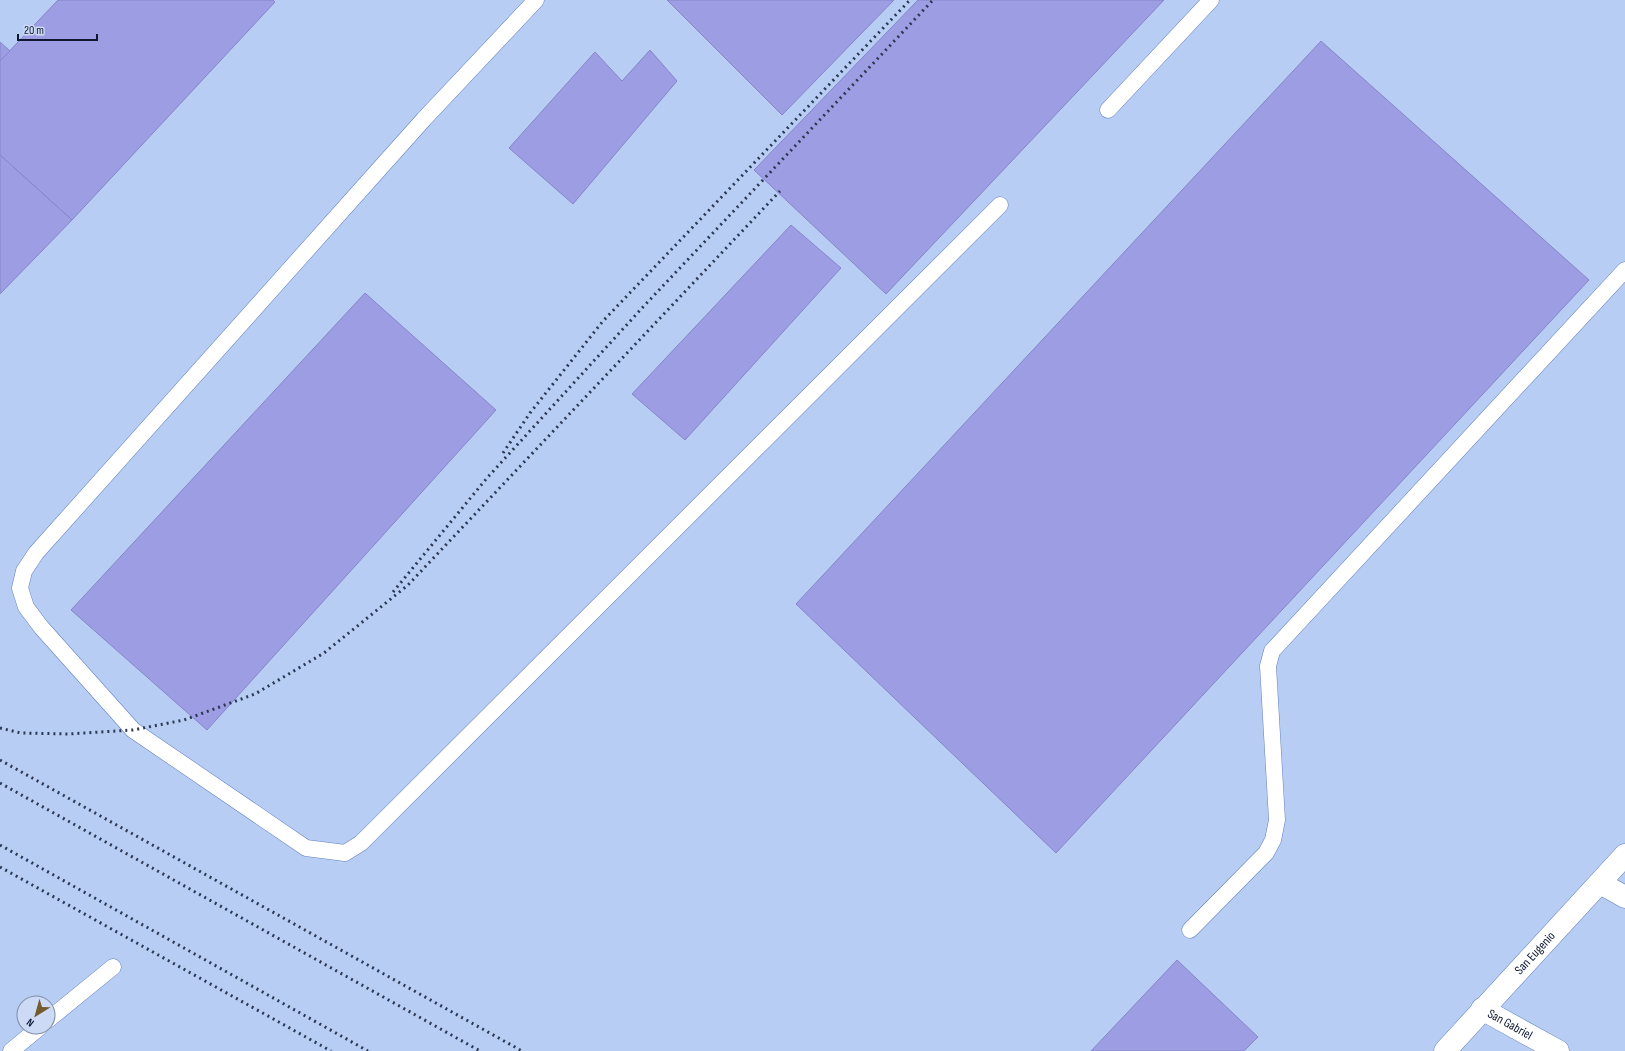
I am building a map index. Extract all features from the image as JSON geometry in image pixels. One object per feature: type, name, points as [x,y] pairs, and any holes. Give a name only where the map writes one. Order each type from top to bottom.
[{"type":"street","name":"San Eugenio","points":[[1445,1051],[1625,855]]},
{"type":"street","points":[[1600,883],[1625,897]]},
{"type":"street","name":"San Gabriel","points":[[1482,1009],[1558,1051]]},
{"type":"lane","points":[[536,0],[419,125],[41,547],[24,571],[20,588],[26,607],[41,627],[133,730],[306,848],[345,853],[361,844],[1000,204]]},
{"type":"lane","points":[[1108,110],[1211,0]]},
{"type":"lane","points":[[1190,930],[1266,853],[1273,840],[1277,820],[1268,666],[1272,651],[1625,270]]},
{"type":"lane","points":[[56,1013],[113,967]]},
{"type":"lane","points":[[11,1051],[30,1035]]},
{"type":"building","points":[[58,0],[273,0],[275,2],[72,220],[0,155],[0,61]]},
{"type":"building","points":[[667,0],[894,0],[782,115]]},
{"type":"building","points":[[918,0],[1164,0],[886,294],[754,170]]},
{"type":"building","points":[[1321,41],[1589,280],[1056,853],[796,604]]},
{"type":"building","points":[[0,42],[10,51],[0,61]]},
{"type":"building","points":[[650,50],[677,81],[573,204],[509,148],[595,52],[622,81]]},
{"type":"building","points":[[0,155],[72,220],[0,294]]},
{"type":"building","points":[[791,225],[841,268],[685,440],[632,394]]},
{"type":"building","points":[[365,293],[496,410],[207,730],[71,610]]},
{"type":"building","points":[[1177,960],[1258,1037],[1244,1051],[1091,1051]]},
{"type":"railway","points":[[503,453],[530,413],[603,321],[910,0]]},
{"type":"railway","points":[[393,592],[487,478],[643,307],[933,0]]},
{"type":"railway","points":[[0,728],[21,733],[69,734],[133,730],[184,720],[255,694],[324,653],[408,585],[780,191]]},
{"type":"railway","points":[[0,760],[522,1051]]},
{"type":"railway","points":[[0,783],[480,1051]]},
{"type":"railway","points":[[0,845],[368,1051]]},
{"type":"railway","points":[[0,867],[331,1051]]}]
